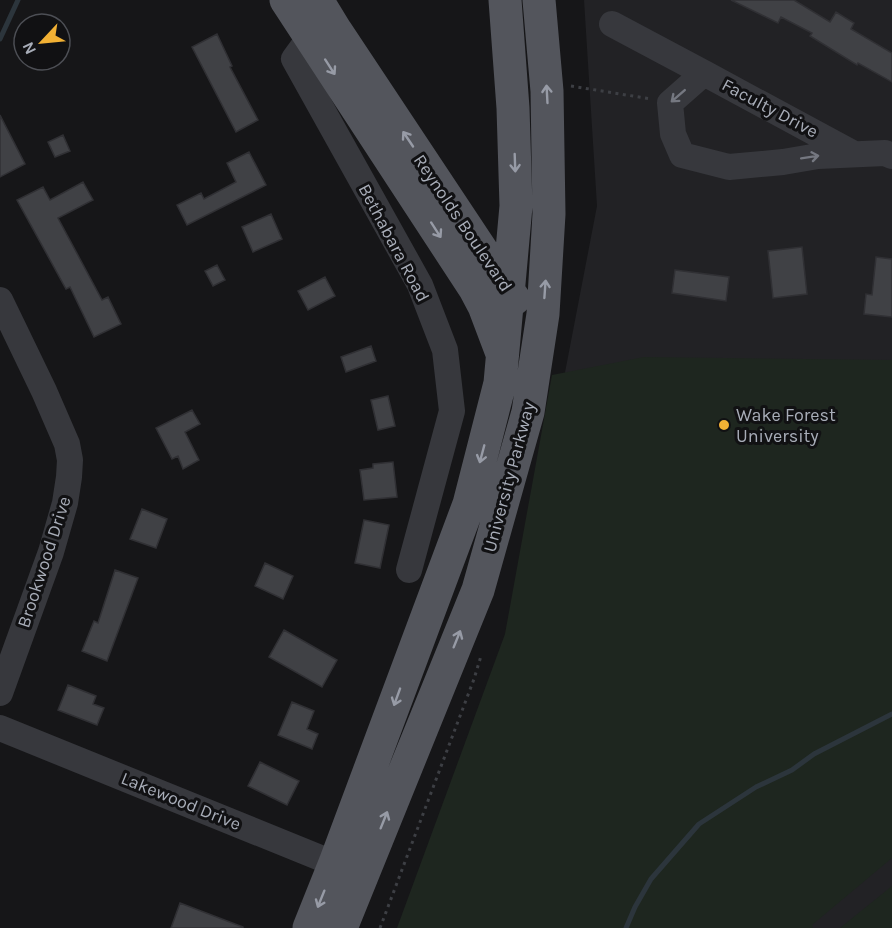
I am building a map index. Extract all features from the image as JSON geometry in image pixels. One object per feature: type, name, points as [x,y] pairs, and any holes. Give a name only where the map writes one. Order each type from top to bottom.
[{"type":"main road","name":"Reynolds Boulevard","points":[[286,0],[475,289],[503,354]]},
{"type":"main road","name":"Reynolds Boulevard","points":[[317,0],[522,310],[525,326],[517,391],[508,431],[512,470]]},
{"type":"main road","name":"University Parkway","points":[[341,928],[348,869],[469,504],[500,383],[516,206],[513,108],[505,0]]},
{"type":"main road","name":"University Parkway","points":[[309,928],[348,869],[478,590],[528,412],[539,350],[547,269],[549,214],[549,135],[539,0]]},
{"type":"street","points":[[612,24],[704,73]]},
{"type":"street","name":"Bethabara Road","points":[[310,37],[294,59],[420,285],[445,350],[452,411],[409,570]]},
{"type":"street","name":"Faculty Drive","points":[[854,154],[704,73],[670,103],[673,134],[682,155],[729,167],[819,156],[885,153],[892,156]]},
{"type":"street","name":"Brookwood Drive","points":[[0,300],[45,391],[67,444],[70,460],[65,503],[51,552],[0,693]]},
{"type":"street","name":"Lakewood Drive","points":[[0,728],[348,869]]},
{"type":"path","points":[[565,86],[670,103]]},
{"type":"shaded area","name":"Wake Forest University","points":[[584,0],[892,0],[892,928],[413,928],[513,643],[597,206]]},
{"type":"shaded area","name":"Wake Forest University","points":[[644,357],[892,360],[892,858],[812,925],[813,928],[397,928],[505,634],[552,375]]},
{"type":"shaded area","points":[[892,886],[892,928],[840,928]]},
{"type":"building","points":[[731,0],[794,0],[830,22],[836,12],[854,23],[851,29],[892,53],[892,82],[858,63],[857,65],[810,36],[812,33],[781,17],[778,23]]},
{"type":"building","points":[[217,34],[232,66],[230,67],[258,120],[236,132],[192,47]]},
{"type":"building","points":[[0,115],[25,164],[0,177]]},
{"type":"building","points":[[63,135],[70,151],[55,157],[48,142]]},
{"type":"building","points":[[249,152],[266,185],[187,225],[177,205],[201,193],[204,199],[236,182],[227,163]]},
{"type":"building","points":[[83,182],[93,200],[58,218],[102,300],[108,297],[121,324],[94,337],[70,287],[66,289],[17,200],[43,187],[50,200]]},
{"type":"building","points":[[271,214],[282,239],[253,252],[242,227]]},
{"type":"building","points":[[802,247],[807,294],[773,298],[768,251]]},
{"type":"building","points":[[876,257],[892,259],[892,317],[864,314],[866,294],[872,295]]},
{"type":"building","points":[[217,265],[225,280],[213,286],[205,271]]},
{"type":"building","points":[[675,270],[729,277],[726,301],[672,293]]},
{"type":"building","points":[[325,277],[335,296],[308,310],[298,291]]},
{"type":"building","points":[[371,346],[376,361],[346,372],[341,357]]},
{"type":"building","points":[[388,396],[395,426],[378,430],[371,400]]},
{"type":"building","points":[[192,410],[200,424],[185,432],[199,460],[183,469],[178,456],[172,459],[156,428]]},
{"type":"building","points":[[393,462],[397,497],[364,500],[360,470],[373,468],[373,464]]},
{"type":"building","points":[[142,509],[167,519],[156,548],[130,539]]},
{"type":"building","points":[[364,520],[389,525],[380,568],[355,563]]},
{"type":"building","points":[[265,563],[293,576],[283,599],[255,586]]},
{"type":"building","points":[[115,570],[138,578],[107,661],[82,651],[94,621],[98,623]]},
{"type":"building","points":[[284,630],[337,660],[322,687],[269,657]]},
{"type":"building","points":[[68,685],[96,696],[93,704],[104,708],[97,725],[58,710]]},
{"type":"building","points":[[292,702],[314,711],[307,729],[318,734],[312,749],[278,735]]},
{"type":"building","points":[[260,762],[299,781],[287,805],[248,786]]},
{"type":"building","points":[[180,903],[243,927],[243,928],[171,928]]},
{"type":"waterway","points":[[0,39],[18,0]]},
{"type":"waterway","points":[[626,928],[651,879],[699,824],[756,787],[792,770],[814,754],[892,714]]},
{"type":"place","name":"Wake Forest University","points":[[724,425]]}]
